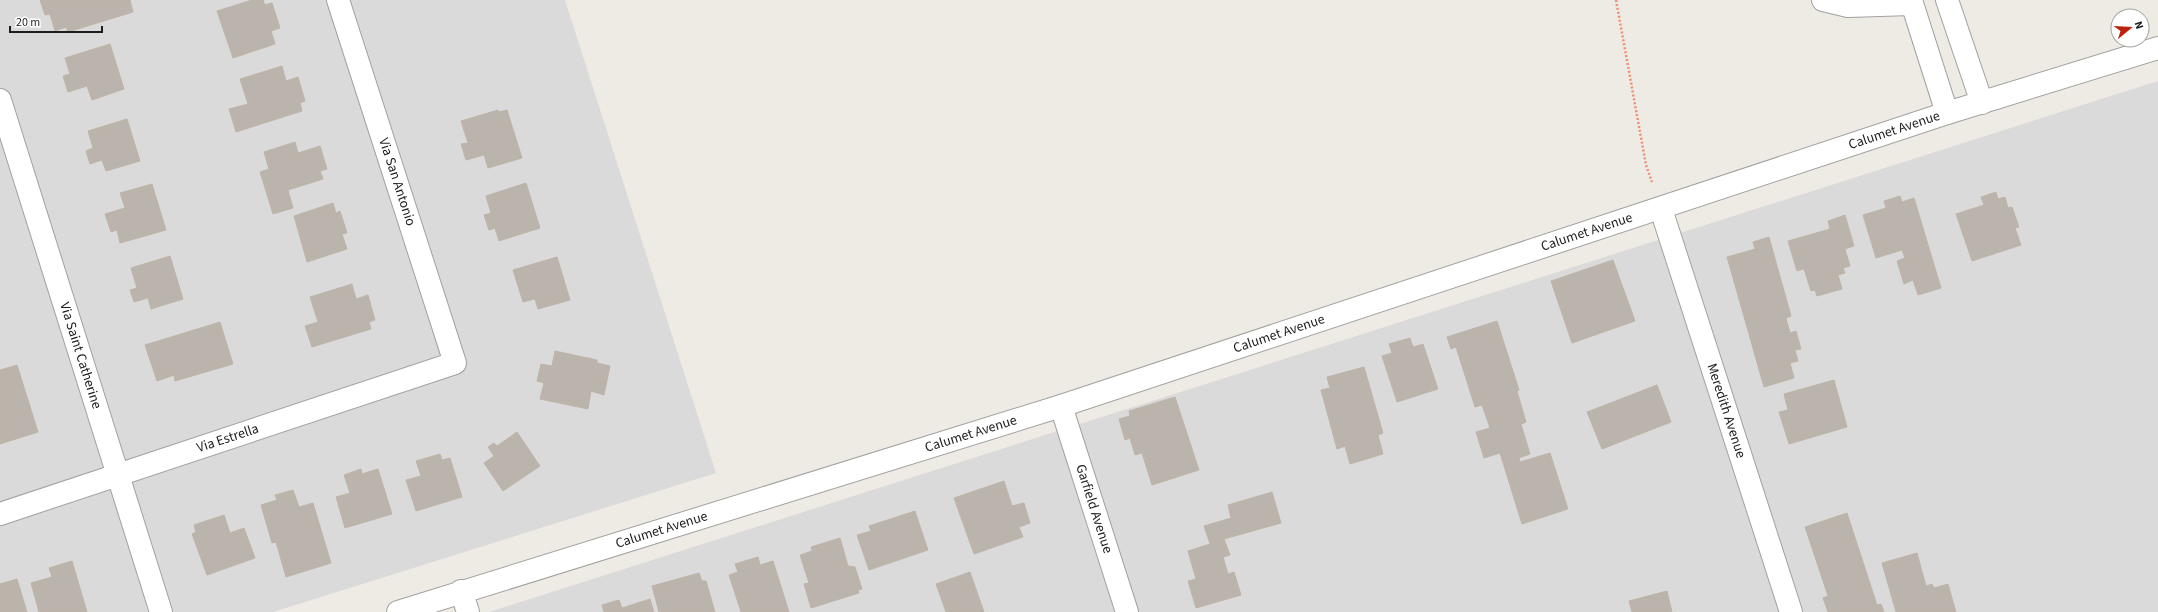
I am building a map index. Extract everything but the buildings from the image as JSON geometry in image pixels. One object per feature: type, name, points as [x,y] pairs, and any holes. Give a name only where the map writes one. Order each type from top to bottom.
[{"type":"street","name":"Via San Antonio","points":[[338,0],[455,364]]},
{"type":"street","points":[[1823,0],[1848,6],[1912,2],[1947,113]]},
{"type":"street","points":[[1947,0],[1982,103]]},
{"type":"street","name":"Calumet Avenue","points":[[398,612],[461,591],[1061,406],[1661,209],[1947,113],[2158,48]]},
{"type":"street","name":"Via Saint Catherine","points":[[0,100],[6,139],[118,476],[161,612]]},
{"type":"street","name":"Meredith Avenue","points":[[1661,209],[1791,612]]},
{"type":"street","name":"Via Estrella","points":[[0,514],[455,364]]},
{"type":"street","name":"Garfield Avenue","points":[[1061,406],[1127,612]]},
{"type":"street","points":[[461,591],[468,612]]},
{"type":"path","points":[[1616,0],[1646,165],[1661,209]]},
{"type":"shaded area","points":[[0,0],[565,0],[716,473],[273,612],[0,612]]},
{"type":"shaded area","points":[[2158,81],[2158,612],[489,612]]}]
